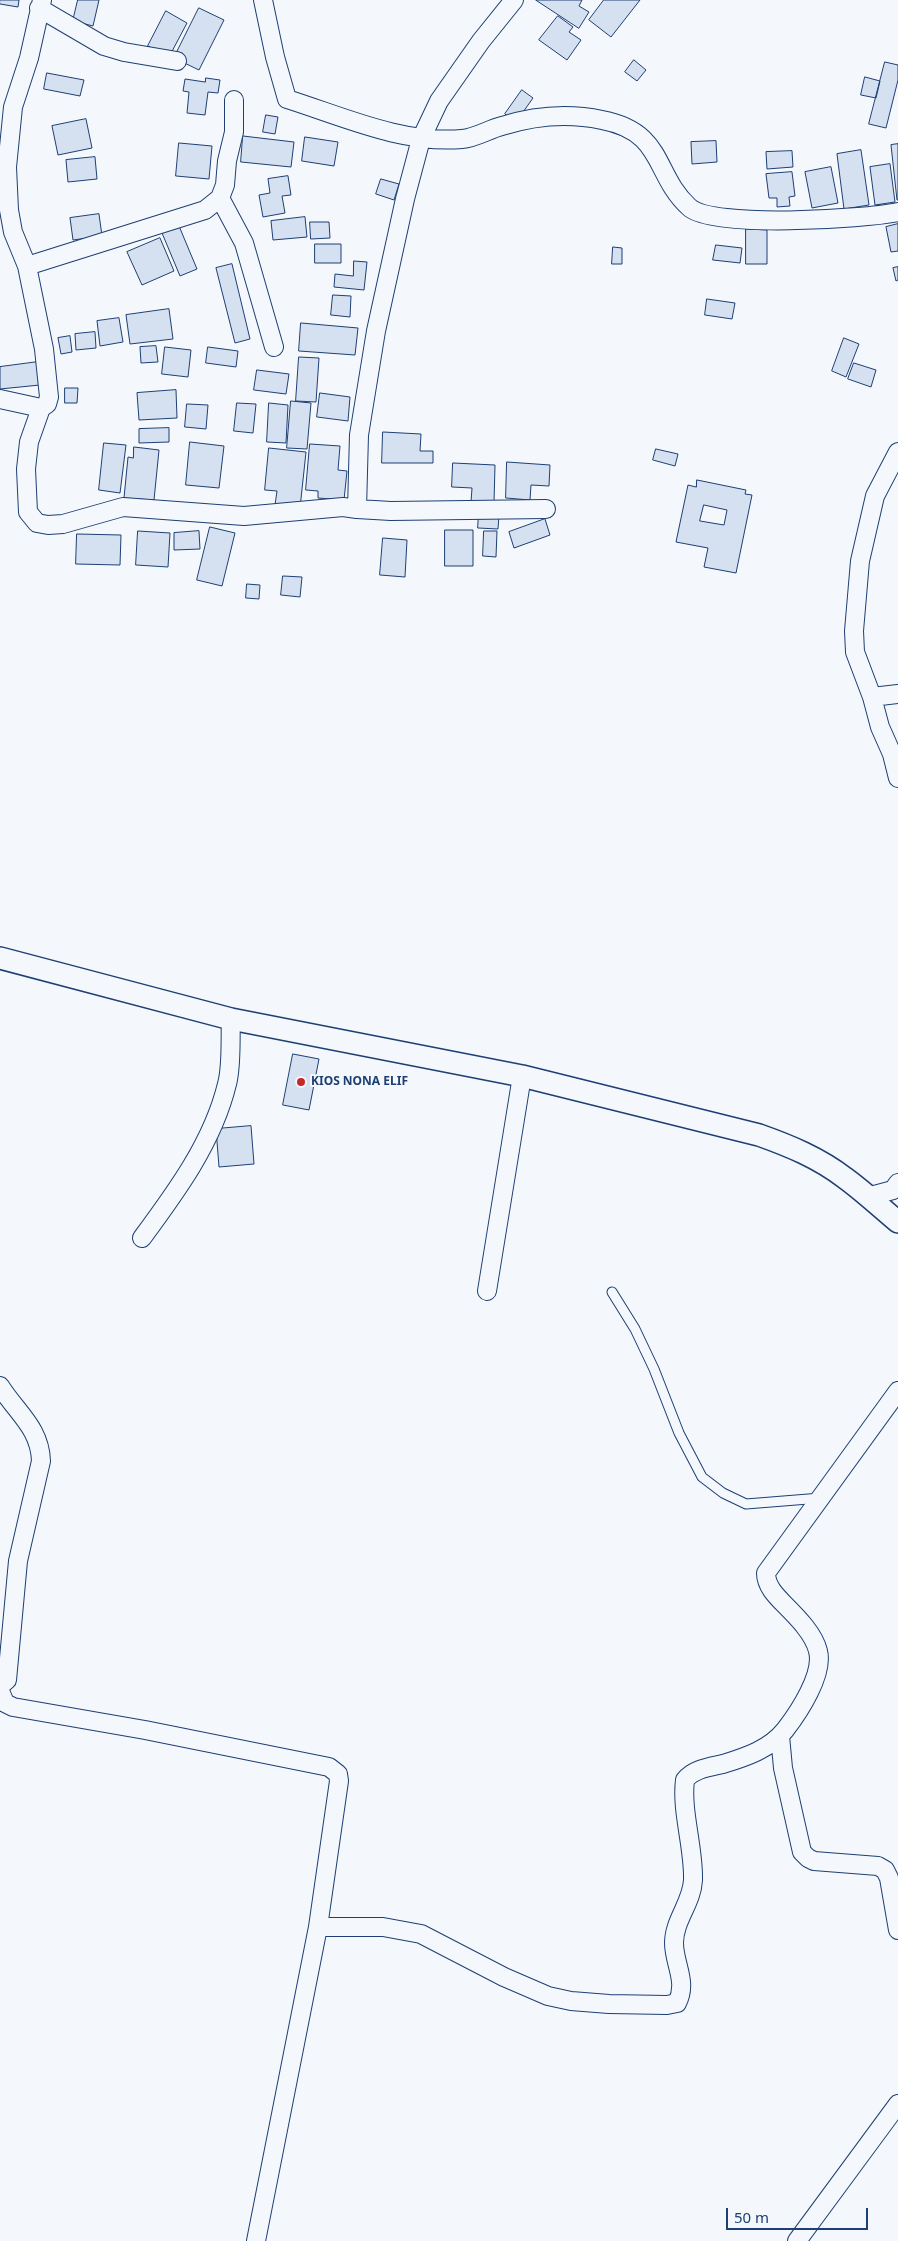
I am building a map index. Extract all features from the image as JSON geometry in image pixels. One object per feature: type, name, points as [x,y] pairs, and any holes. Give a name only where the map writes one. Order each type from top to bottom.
[{"type":"street","points":[[263,0],[274,57],[287,99],[383,130],[422,139],[465,139],[501,126],[536,118],[573,115],[596,119],[623,127],[641,136],[658,157],[680,197],[690,209],[704,215],[724,218],[809,220],[898,212]]},
{"type":"street","points":[[357,509],[358,435],[376,331],[405,199],[422,139],[439,101],[481,41],[514,0]]},
{"type":"street","points":[[177,61],[124,52],[104,46],[41,4],[29,58],[13,107],[7,167],[9,210],[13,232],[27,266],[44,348],[50,397],[47,404],[41,408],[29,442],[26,469],[28,512],[38,523],[48,525],[63,524],[123,507],[244,516],[343,507],[391,511],[546,509]]},
{"type":"street","points":[[27,266],[206,210],[220,198],[225,185],[227,161],[234,132],[234,100]]},
{"type":"street","points":[[220,198],[244,243],[274,347]]},
{"type":"street","points":[[0,399],[41,408]]},
{"type":"street","points":[[898,452],[875,496],[860,561],[856,589],[855,652],[872,697],[880,727],[892,754],[898,778]]},
{"type":"street","points":[[872,697],[898,694]]},
{"type":"street","points":[[0,958],[231,1019],[522,1076],[760,1135],[790,1146],[818,1160],[844,1177],[898,1222]]},
{"type":"street","points":[[142,1238],[182,1184],[211,1128],[228,1083],[231,1019]]},
{"type":"street","points":[[487,1291],[522,1076]]},
{"type":"street","points":[[868,1197],[893,1190],[898,1184]]},
{"type":"street","points":[[0,1386],[34,1432],[41,1447],[41,1461],[18,1561],[7,1680],[0,1686]]},
{"type":"street","points":[[318,1927],[383,1927],[421,1934],[504,1977],[548,1996],[572,2001],[609,2004],[667,2005],[677,2003],[682,1986],[674,1946],[675,1930],[687,1906],[693,1881],[685,1780],[693,1773],[752,1754],[780,1736],[809,1692],[819,1666],[816,1645],[800,1621],[774,1592],[766,1579],[766,1573],[898,1392]]},
{"type":"street","points":[[0,1691],[5,1703],[13,1707],[145,1730],[329,1766],[338,1774],[340,1781],[318,1927],[256,2241]]},
{"type":"street","points":[[780,1736],[783,1768],[802,1852],[814,1861],[878,1866],[885,1870],[889,1878],[898,1930]]},
{"type":"street","points":[[797,2241],[898,2104]]},
{"type":"lane","points":[[612,1292],[636,1329],[679,1433],[702,1477],[723,1493],[746,1504],[821,1498]]},
{"type":"building","points":[[0,0],[19,0],[18,7],[0,4]]},
{"type":"building","points":[[78,0],[99,0],[93,26],[73,21]]},
{"type":"building","points":[[536,0],[582,0],[579,6],[589,12],[579,28]]},
{"type":"building","points":[[604,0],[640,0],[611,37],[589,20]]},
{"type":"building","points":[[199,8],[224,20],[199,70],[174,58]]},
{"type":"building","points":[[166,11],[187,23],[169,57],[148,46]]},
{"type":"building","points":[[558,16],[573,27],[569,32],[581,40],[567,60],[539,40]]},
{"type":"building","points":[[634,60],[646,70],[637,81],[625,72]]},
{"type":"building","points":[[885,62],[898,65],[898,80],[886,128],[869,124]]},
{"type":"building","points":[[47,73],[84,80],[80,96],[44,89]]},
{"type":"building","points":[[865,77],[880,81],[876,98],[861,95]]},
{"type":"building","points":[[206,78],[220,80],[218,93],[208,92],[205,115],[187,113],[189,92],[183,91],[185,79],[205,82]]},
{"type":"building","points":[[522,90],[533,98],[516,122],[505,114]]},
{"type":"building","points":[[266,115],[278,117],[275,134],[263,132]]},
{"type":"building","points":[[86,119],[92,148],[58,155],[52,126]]},
{"type":"building","points":[[243,136],[294,142],[291,167],[241,162]]},
{"type":"building","points":[[305,137],[338,142],[334,166],[302,161]]},
{"type":"building","points":[[716,141],[717,162],[692,164],[691,142]]},
{"type":"building","points":[[179,143],[212,146],[209,179],[176,176]]},
{"type":"building","points":[[898,144],[898,200],[897,200],[891,145]]},
{"type":"building","points":[[861,150],[869,205],[844,209],[837,154]]},
{"type":"building","points":[[792,151],[793,167],[767,169],[766,152]]},
{"type":"building","points":[[95,157],[97,179],[68,182],[66,160]]},
{"type":"building","points":[[890,164],[895,202],[875,205],[870,167]]},
{"type":"building","points":[[831,167],[838,203],[812,208],[805,172]]},
{"type":"building","points":[[792,172],[795,196],[789,197],[790,206],[777,207],[777,198],[769,198],[766,174]]},
{"type":"building","points":[[288,176],[291,195],[282,196],[285,213],[263,217],[259,195],[270,193],[268,179]]},
{"type":"building","points":[[381,179],[399,184],[394,200],[376,194]]},
{"type":"building","points":[[99,214],[102,236],[73,240],[70,218]]},
{"type":"building","points":[[305,217],[307,237],[273,240],[271,221]]},
{"type":"building","points":[[310,222],[329,222],[330,238],[311,239]]},
{"type":"building","points":[[898,224],[898,251],[891,252],[886,227]]},
{"type":"building","points":[[179,226],[197,269],[180,276],[162,233]]},
{"type":"building","points":[[746,229],[767,230],[767,264],[746,264]]},
{"type":"building","points":[[160,238],[174,271],[142,285],[127,252]]},
{"type":"building","points":[[315,244],[341,244],[341,263],[315,263]]},
{"type":"building","points":[[716,245],[742,248],[740,263],[713,260]]},
{"type":"building","points":[[613,247],[622,248],[622,264],[612,264]]},
{"type":"building","points":[[354,261],[367,262],[364,290],[334,287],[335,274],[353,276]]},
{"type":"building","points":[[232,264],[250,339],[235,343],[216,268]]},
{"type":"building","points":[[898,267],[898,280],[896,281],[893,268]]},
{"type":"building","points":[[333,295],[351,296],[350,317],[331,315]]},
{"type":"building","points":[[707,299],[735,303],[732,319],[705,315]]},
{"type":"building","points":[[169,309],[173,339],[130,344],[126,315]]},
{"type":"building","points":[[119,318],[123,342],[100,346],[97,321]]},
{"type":"building","points":[[301,323],[358,328],[355,355],[299,351]]},
{"type":"building","points":[[95,332],[96,348],[76,350],[75,334]]},
{"type":"building","points":[[70,336],[72,352],[61,354],[58,338]]},
{"type":"building","points":[[844,338],[859,344],[846,377],[832,371]]},
{"type":"building","points":[[156,346],[158,362],[141,363],[140,347]]},
{"type":"building","points":[[165,347],[191,350],[188,377],[162,374]]},
{"type":"building","points":[[208,347],[238,351],[236,367],[206,363]]},
{"type":"building","points":[[299,357],[319,358],[316,402],[296,401]]},
{"type":"building","points":[[38,362],[40,385],[0,389],[0,367]]},
{"type":"building","points":[[854,363],[876,370],[871,387],[848,379]]},
{"type":"building","points":[[257,370],[289,374],[286,394],[254,390]]},
{"type":"building","points":[[65,388],[78,388],[77,403],[65,403]]},
{"type":"building","points":[[176,390],[177,418],[139,420],[137,393]]},
{"type":"building","points":[[320,393],[350,397],[348,421],[317,417]]},
{"type":"building","points":[[291,401],[311,403],[307,449],[287,448]]},
{"type":"building","points":[[237,403],[256,404],[253,433],[234,431]]},
{"type":"building","points":[[269,403],[288,405],[286,443],[267,442]]},
{"type":"building","points":[[187,404],[208,405],[206,429],[185,427]]},
{"type":"building","points":[[169,428],[169,442],[139,443],[139,429]]},
{"type":"building","points":[[383,432],[421,434],[420,451],[433,451],[433,463],[382,463]]},
{"type":"building","points":[[190,442],[224,446],[219,488],[186,485]]},
{"type":"building","points":[[104,443],[126,445],[120,493],[99,490]]},
{"type":"building","points":[[310,444],[340,446],[338,470],[347,471],[344,500],[318,498],[318,491],[306,490]]},
{"type":"building","points":[[134,447],[159,450],[154,500],[124,498],[128,457],[133,458]]},
{"type":"building","points":[[269,448],[306,452],[300,508],[275,505],[277,491],[265,490]]},
{"type":"building","points":[[656,449],[678,454],[675,466],[653,460]]},
{"type":"building","points":[[507,462],[550,465],[549,486],[531,485],[530,500],[506,498]]},
{"type":"building","points":[[453,463],[495,465],[494,503],[471,502],[472,488],[452,487]]},
{"type":"building","points":[[697,480],[746,490],[745,494],[752,495],[736,573],[704,567],[708,548],[676,542],[688,485],[696,487]],"holes":[[[704,505],[727,510],[724,525],[700,521]]]},
{"type":"building","points":[[479,513],[499,515],[498,529],[478,528]]},
{"type":"building","points":[[545,519],[550,535],[514,548],[509,532]]},
{"type":"building","points":[[210,527],[235,533],[222,586],[197,580]]},
{"type":"building","points":[[445,530],[473,530],[473,566],[445,566]]},
{"type":"building","points":[[138,531],[170,533],[168,567],[136,565]]},
{"type":"building","points":[[199,531],[200,549],[174,550],[174,533]]},
{"type":"building","points":[[484,531],[497,531],[496,557],[483,556]]},
{"type":"building","points":[[77,534],[121,535],[120,565],[76,564]]},
{"type":"building","points":[[383,538],[407,540],[405,577],[380,575]]},
{"type":"building","points":[[283,576],[302,577],[300,597],[281,595]]},
{"type":"building","points":[[247,584],[260,585],[259,599],[246,598]]},
{"type":"building","name":"KIOS NONA ELIF","points":[[293,1054],[319,1059],[309,1110],[283,1105]]},
{"type":"building","points":[[251,1126],[254,1164],[219,1167],[216,1129]]},
{"type":"place","name":"KIOS NONA ELIF","points":[[301,1082]]}]
